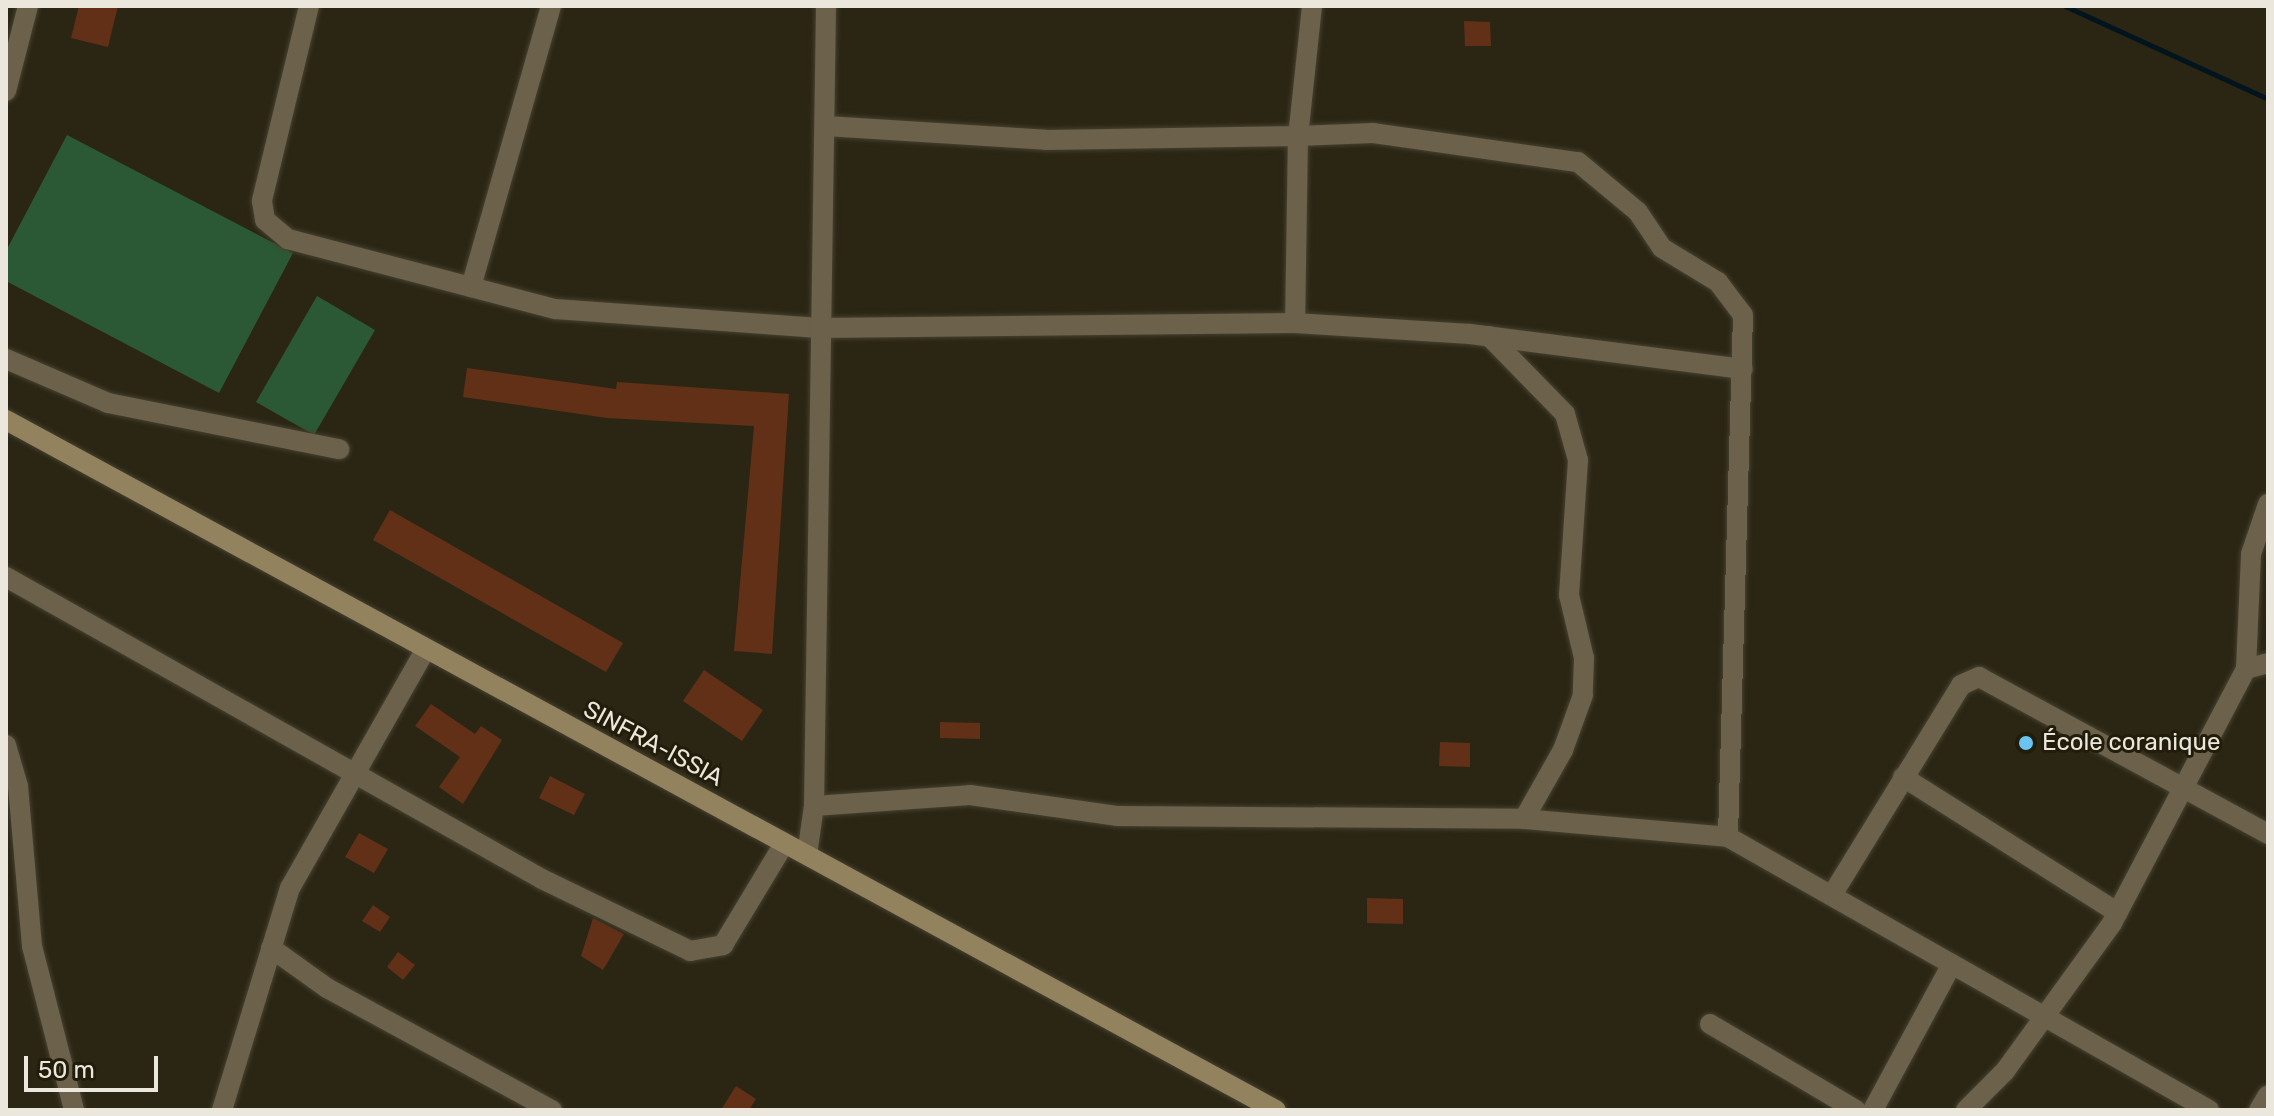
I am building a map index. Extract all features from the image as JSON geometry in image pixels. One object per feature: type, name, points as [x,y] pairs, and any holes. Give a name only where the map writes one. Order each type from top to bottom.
[{"type":"main road","name":"SINFRA-ISSIA","points":[[6,420],[1276,1110]]},
{"type":"street","points":[[309,6],[262,201],[265,220],[288,239],[555,309],[819,328],[1295,323],[1489,336],[1743,369]]},
{"type":"street","points":[[471,287],[551,6]]},
{"type":"street","points":[[807,855],[814,806],[826,6]]},
{"type":"street","points":[[1295,323],[1298,136],[1312,6]]},
{"type":"street","points":[[6,91],[20,8]]},
{"type":"street","points":[[826,126],[1046,140],[1373,133],[1578,162],[1638,212],[1662,248],[1718,282],[1743,315],[1728,837]]},
{"type":"street","points":[[1489,336],[1565,414],[1578,460],[1569,595],[1584,658],[1583,695],[1563,750],[1524,819]]},
{"type":"street","points":[[6,359],[108,403],[339,449]]},
{"type":"street","points":[[1966,1110],[2045,1018],[2118,913],[2246,669],[2251,554],[2268,504]]},
{"type":"street","points":[[6,577],[355,775],[690,951],[723,945],[784,844]]},
{"type":"street","points":[[222,1110],[296,876],[425,650]]},
{"type":"street","points":[[2246,669],[2268,663]]},
{"type":"street","points":[[1832,895],[1961,685],[1979,677],[2181,790],[2268,834]]},
{"type":"street","points":[[6,745],[18,786],[32,946],[74,1110]]},
{"type":"street","points":[[1903,777],[2118,913]]},
{"type":"street","points":[[814,806],[934,794],[1117,816],[1524,819],[1728,837],[2209,1110]]},
{"type":"street","points":[[271,948],[327,988],[552,1110]]},
{"type":"street","points":[[1873,1110],[1952,964]]},
{"type":"street","points":[[1710,1024],[1856,1110]]},
{"type":"street","points":[[2259,1110],[2268,1095]]},
{"type":"green space","points":[[67,135],[293,253],[219,393],[6,281],[6,251]]},
{"type":"green space","points":[[317,296],[375,330],[314,435],[256,402]]},
{"type":"building","points":[[79,6],[118,6],[108,47],[71,38]]},
{"type":"building","points":[[1464,21],[1490,22],[1491,46],[1465,46]]},
{"type":"building","points":[[467,368],[616,389],[617,382],[789,394],[772,654],[734,651],[754,426],[607,418],[463,397]]},
{"type":"building","points":[[390,510],[623,643],[606,672],[373,540]]},
{"type":"building","points":[[704,670],[763,710],[742,741],[683,701]]},
{"type":"building","points":[[431,704],[475,734],[481,726],[502,740],[463,804],[439,787],[460,757],[415,726]]},
{"type":"building","points":[[940,722],[980,723],[980,739],[940,738]]},
{"type":"building","points":[[1440,742],[1470,743],[1470,767],[1439,766]]},
{"type":"building","points":[[550,776],[585,794],[574,815],[539,798]]},
{"type":"building","points":[[359,833],[388,849],[374,873],[345,857]]},
{"type":"building","points":[[1367,898],[1403,899],[1403,924],[1367,923]]},
{"type":"building","points":[[373,905],[390,917],[380,932],[362,921]]},
{"type":"building","points":[[593,918],[624,934],[603,970],[581,956]]},
{"type":"building","points":[[398,952],[415,965],[403,980],[387,967]]},
{"type":"building","points":[[736,1086],[756,1099],[749,1110],[721,1110]]},
{"type":"waterway","points":[[2065,6],[2268,99]]},
{"type":"place","name":"École coranique","points":[[2026,743]]}]
